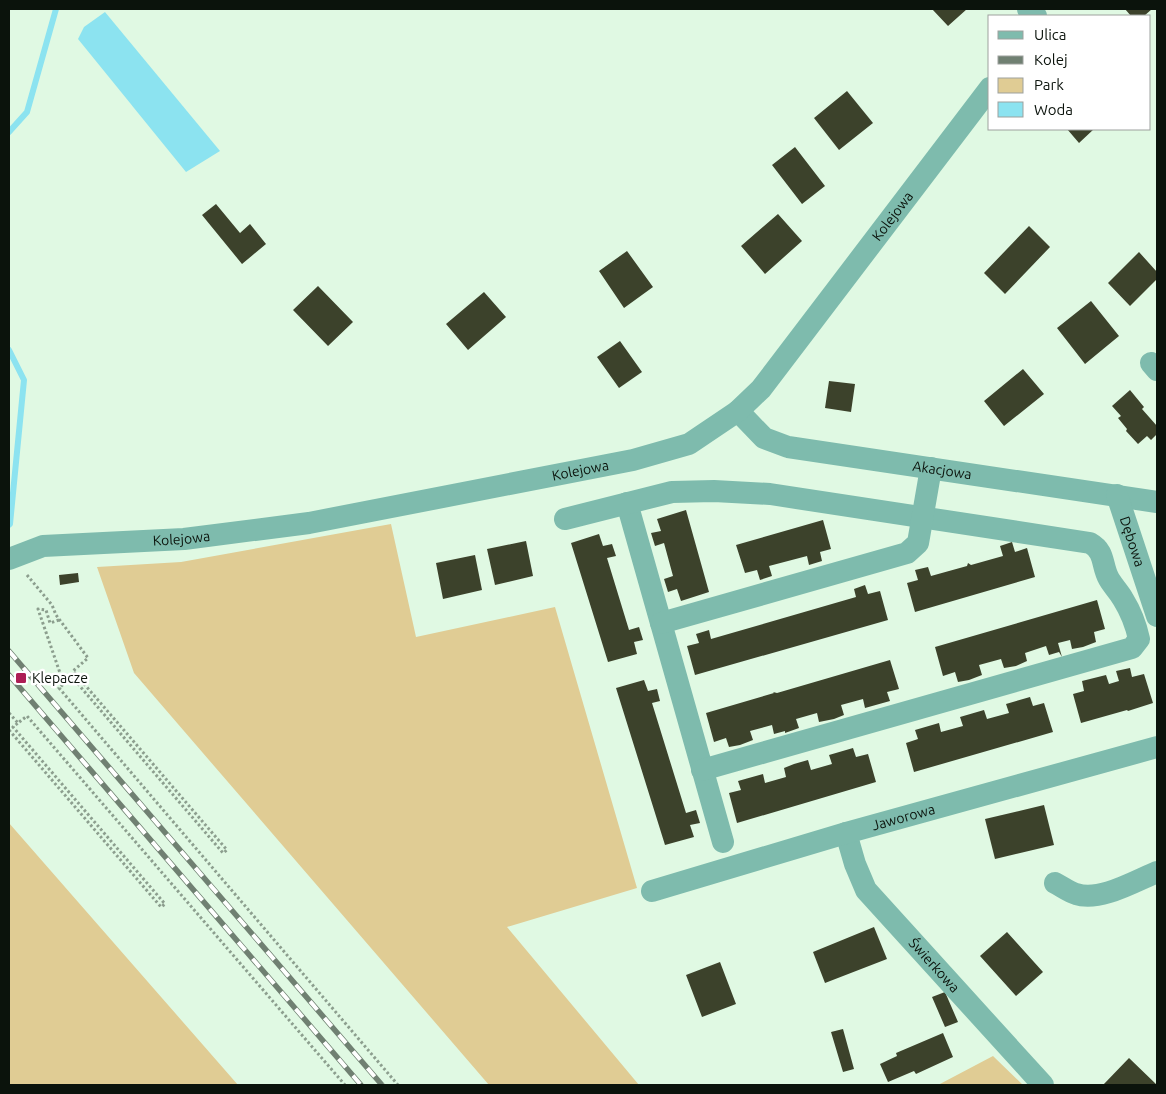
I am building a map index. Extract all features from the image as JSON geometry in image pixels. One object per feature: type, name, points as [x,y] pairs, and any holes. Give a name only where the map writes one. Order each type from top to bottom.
[{"type":"street","name":"Kolejowa","points":[[11,558],[43,546],[184,540],[310,523],[624,462],[689,444],[738,411],[761,389],[988,91]]},
{"type":"street","name":"Akacjowa","points":[[738,411],[764,438],[788,447],[1157,502]]},
{"type":"street","points":[[661,623],[907,553],[918,543],[931,468]]},
{"type":"street","points":[[565,518],[672,492],[714,491],[770,494],[1090,543],[1097,547],[1102,554],[1108,578],[1123,598],[1136,624],[1139,639],[1132,648],[702,770]]},
{"type":"street","name":"Dębowa","points":[[1117,495],[1157,616]]},
{"type":"street","points":[[627,503],[723,842]]},
{"type":"street","name":"Jaworowa","points":[[652,891],[846,833],[1157,747]]},
{"type":"street","name":"Świerkowa","points":[[846,833],[854,864],[866,890],[1043,1085]]},
{"type":"street","points":[[1055,883],[1076,894],[1090,896],[1112,892],[1157,872]]},
{"type":"path","points":[[11,558],[52,606],[59,620],[88,658],[73,671],[227,850],[223,853],[72,677],[59,688],[398,1085]]},
{"type":"path","points":[[59,620],[50,623],[46,610],[38,609],[60,673],[67,681]]},
{"type":"path","points":[[9,713],[18,723]]},
{"type":"path","points":[[9,730],[161,907],[165,904],[13,727],[27,716],[345,1085]]},
{"type":"green space","points":[[391,524],[416,637],[555,607],[637,888],[507,927],[639,1085],[489,1085],[134,673],[97,567],[181,562]]},
{"type":"green space","points":[[9,823],[238,1085],[9,1085]]},
{"type":"green space","points":[[993,1056],[1023,1085],[938,1085]]},
{"type":"water","points":[[105,12],[220,151],[186,172],[78,39],[84,27]]},
{"type":"building","points":[[932,9],[967,9],[948,26]]},
{"type":"building","points":[[1125,9],[1152,9],[1145,15],[1130,15]]},
{"type":"building","points":[[847,91],[873,123],[839,150],[814,118]]},
{"type":"building","points":[[1068,130],[1093,130],[1079,143]]},
{"type":"building","points":[[795,147],[825,186],[802,204],[772,165]]},
{"type":"building","points":[[216,204],[240,233],[250,224],[266,244],[242,264],[202,215]]},
{"type":"building","points":[[778,214],[802,241],[765,274],[741,246]]},
{"type":"building","points":[[1029,226],[1050,247],[1005,294],[984,273]]},
{"type":"building","points":[[627,251],[653,287],[624,308],[599,271]]},
{"type":"building","points":[[1139,252],[1157,272],[1157,279],[1130,306],[1108,283]]},
{"type":"building","points":[[318,286],[353,322],[328,346],[293,310]]},
{"type":"building","points":[[484,292],[506,317],[468,350],[446,324]]},
{"type":"building","points":[[1091,301],[1119,336],[1085,364],[1057,328]]},
{"type":"building","points":[[620,341],[642,372],[619,388],[597,357]]},
{"type":"building","points":[[1023,369],[1044,394],[1004,426],[984,401]]},
{"type":"building","points":[[829,381],[855,384],[851,412],[825,408]]},
{"type":"building","points":[[1130,390],[1144,407],[1142,409],[1157,426],[1157,434],[1151,440],[1147,436],[1138,444],[1126,431],[1127,429],[1118,418],[1121,416],[1112,406]]},
{"type":"building","points":[[686,510],[709,592],[681,601],[677,589],[668,592],[664,579],[673,576],[664,543],[655,546],[651,533],[661,531],[657,519]]},
{"type":"building","points":[[823,520],[831,549],[820,552],[822,561],[809,565],[807,556],[769,566],[772,576],[760,580],[757,570],[745,573],[736,545]]},
{"type":"building","points":[[599,534],[603,546],[612,544],[616,556],[607,558],[629,630],[639,627],[643,640],[634,642],[637,654],[608,662],[571,543]]},
{"type":"building","points":[[526,541],[533,576],[495,585],[487,549]]},
{"type":"building","points":[[1012,542],[1015,552],[1027,548],[1035,577],[915,612],[907,583],[918,580],[915,570],[928,567],[931,576],[967,566],[968,563],[971,565],[1003,556],[1000,546]]},
{"type":"building","points":[[475,555],[482,590],[443,599],[436,563]]},
{"type":"building","points":[[78,573],[79,582],[60,585],[59,575]]},
{"type":"building","points":[[865,585],[868,594],[880,591],[888,620],[695,675],[687,646],[699,643],[696,634],[709,630],[711,639],[856,597],[854,589]]},
{"type":"building","points":[[1097,600],[1105,629],[1094,632],[1096,642],[1072,649],[1070,640],[1058,643],[1062,657],[1059,652],[1049,655],[1046,646],[1025,653],[1027,661],[1016,666],[1004,668],[1001,659],[979,665],[982,675],[969,680],[958,682],[955,672],[943,676],[935,647]]},
{"type":"building","points":[[890,660],[899,689],[887,692],[890,701],[865,708],[863,699],[841,705],[844,715],[819,722],[817,713],[796,719],[799,728],[785,733],[785,731],[774,734],[772,725],[750,731],[753,740],[740,745],[729,747],[726,738],[714,742],[706,713],[773,692],[777,693]]},
{"type":"building","points":[[1130,668],[1132,677],[1144,674],[1153,703],[1081,723],[1073,694],[1084,691],[1082,681],[1106,675],[1109,684],[1119,681],[1116,671]]},
{"type":"building","points":[[644,680],[648,691],[657,689],[660,701],[652,703],[686,813],[696,810],[700,823],[690,825],[694,837],[665,845],[616,688]]},
{"type":"building","points":[[1030,697],[1033,706],[1044,703],[1053,732],[914,772],[906,743],[918,739],[915,730],[939,723],[941,732],[963,726],[960,717],[984,710],[987,719],[1009,713],[1006,704]]},
{"type":"building","points":[[853,748],[856,757],[868,754],[876,782],[737,823],[729,793],[741,790],[738,781],[763,774],[765,783],[786,777],[784,768],[808,760],[811,770],[832,764],[829,755]]},
{"type":"building","points":[[1044,805],[1054,845],[995,859],[985,819]]},
{"type":"building","points":[[874,927],[887,959],[825,983],[813,952]]},
{"type":"building","points":[[1007,932],[1043,972],[1016,996],[980,956]]},
{"type":"building","points":[[720,962],[736,1004],[702,1017],[686,975]]},
{"type":"building","points":[[945,992],[958,1022],[945,1027],[932,997]]},
{"type":"building","points":[[843,1029],[854,1069],[843,1072],[831,1032]]},
{"type":"building","points":[[943,1033],[953,1057],[916,1074],[914,1071],[888,1082],[880,1064],[897,1056],[896,1053]]},
{"type":"building","points":[[1129,1058],[1157,1085],[1103,1085]]},
{"type":"waterway","points":[[9,132],[27,112],[56,9]]},
{"type":"waterway","points":[[9,350],[24,380],[9,525]]},
{"type":"railway","points":[[9,651],[382,1085]]},
{"type":"railway","points":[[9,675],[361,1085]]},
{"type":"place","name":"Klepacze","points":[[21,678]]}]
